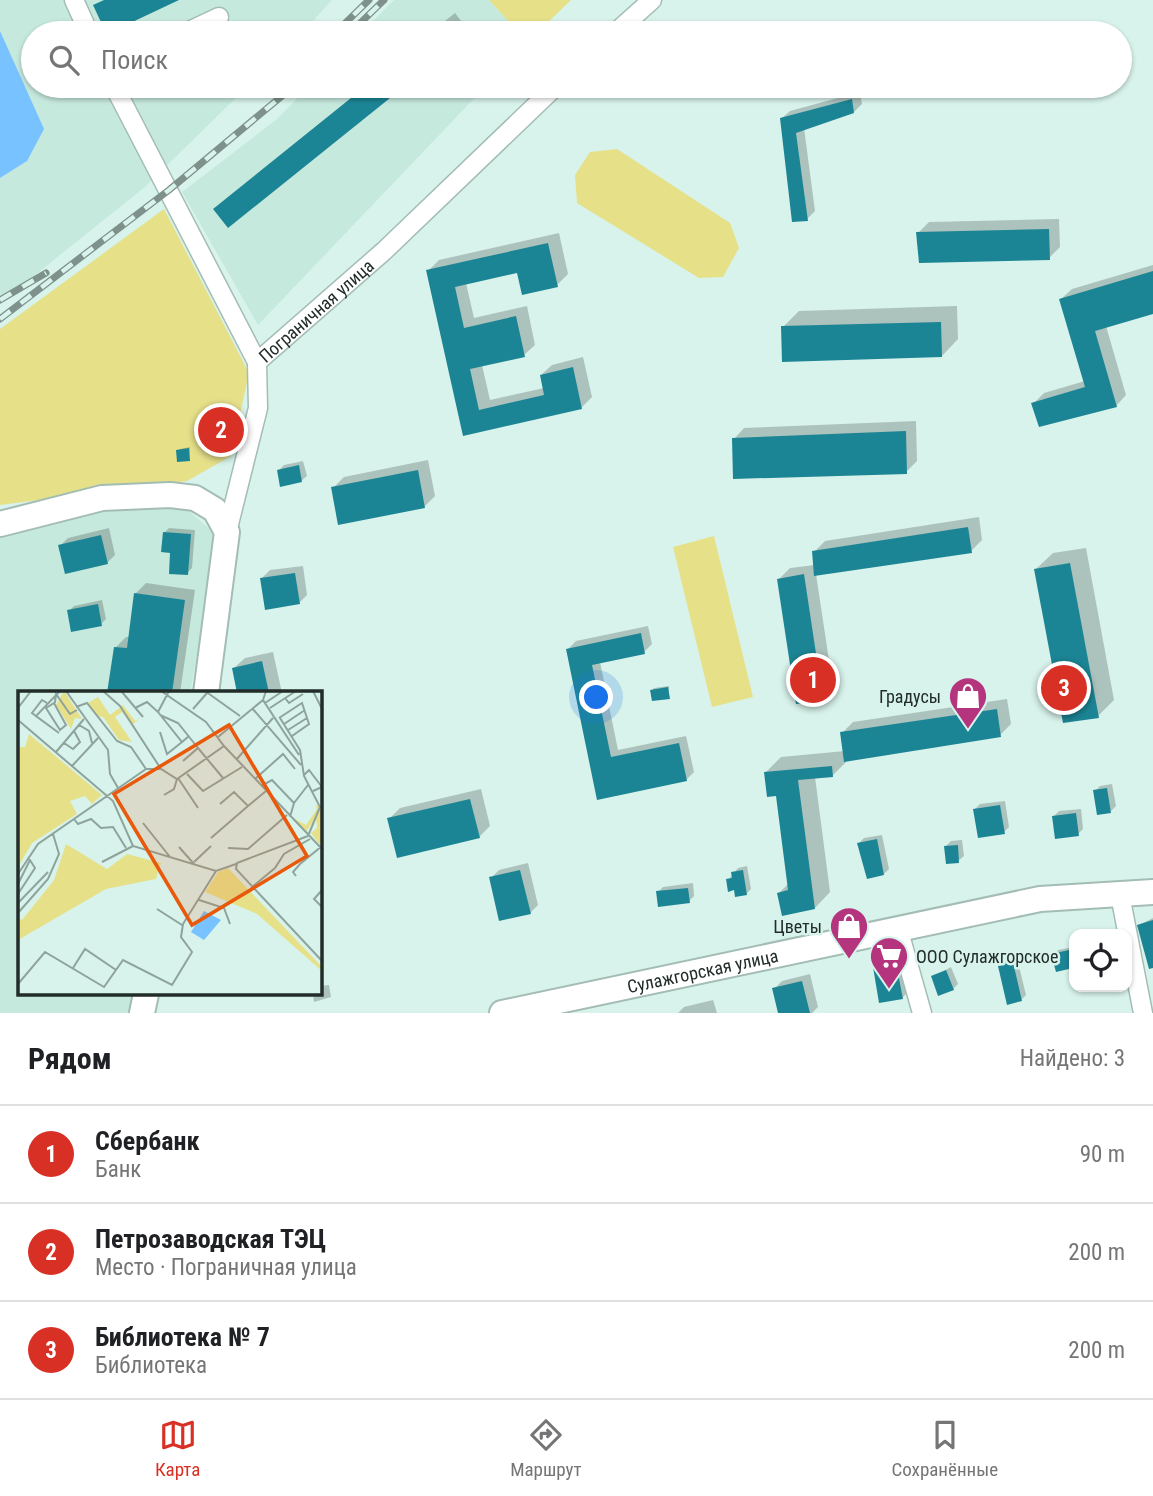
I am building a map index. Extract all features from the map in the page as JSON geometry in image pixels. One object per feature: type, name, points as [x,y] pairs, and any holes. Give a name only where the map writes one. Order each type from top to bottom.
[{"type":"main road","points":[[0,524],[102,498],[170,495],[195,498],[215,510],[227,531],[206,691]]},
{"type":"main road","name":"Сулажгорская улица","points":[[502,1013],[1040,899],[1153,892]]},
{"type":"street","points":[[74,0],[84,21]]},
{"type":"street","points":[[628,21],[652,0]]},
{"type":"street","points":[[212,21],[219,18]]},
{"type":"street","points":[[120,98],[257,362]]},
{"type":"street","name":"Пограничная улица","points":[[227,531],[258,408],[257,362],[384,251],[543,98]]},
{"type":"street","points":[[1120,895],[1143,1013]]},
{"type":"street","points":[[898,928],[922,1013]]},
{"type":"shaded area","points":[[0,0],[332,0],[313,21],[21,21],[21,98],[236,98],[145,187],[0,303]]},
{"type":"shaded area","points":[[394,0],[489,0],[508,21],[373,21]]},
{"type":"shaded area","points":[[489,0],[571,0],[549,21],[508,21]]},
{"type":"shaded area","points":[[297,98],[475,98],[258,325],[182,192],[277,119]]},
{"type":"shaded area","points":[[617,149],[730,223],[739,248],[723,277],[699,278],[577,203],[575,175],[590,152]]},
{"type":"shaded area","points":[[164,209],[249,373],[231,456],[187,481],[0,505],[0,329]]},
{"type":"shaded area","points":[[153,506],[188,510],[214,533],[212,575],[190,691],[18,691],[18,996],[132,996],[129,1013],[0,1013],[0,534],[69,516]]},
{"type":"shaded area","points":[[714,536],[753,697],[712,707],[673,547]]},
{"type":"water","points":[[0,31],[21,78],[21,98],[30,98],[44,129],[27,161],[0,178]]},
{"type":"building","points":[[104,0],[179,0],[134,21],[100,21],[93,5]]},
{"type":"building","points":[[351,98],[390,98],[228,228],[213,209]]},
{"type":"building","points":[[852,99],[854,113],[796,133],[808,221],[792,222],[780,118]]},
{"type":"building","points":[[1049,229],[1050,260],[919,263],[916,232]]},
{"type":"building","points":[[548,243],[558,287],[522,295],[517,273],[455,287],[464,328],[516,316],[525,357],[470,369],[479,410],[544,395],[540,375],[573,367],[582,409],[463,436],[426,270]]},
{"type":"building","points":[[1153,271],[1153,314],[1095,331],[1117,407],[1039,427],[1031,403],[1085,387],[1059,299]]},
{"type":"building","points":[[941,322],[942,357],[782,362],[781,326]]},
{"type":"building","points":[[906,431],[907,474],[733,479],[732,438]]},
{"type":"building","points":[[189,448],[190,461],[177,462],[176,450]]},
{"type":"building","points":[[299,465],[302,482],[280,487],[277,470]]},
{"type":"building","points":[[418,470],[425,508],[338,525],[331,487]]},
{"type":"building","points":[[968,527],[972,553],[814,576],[812,551]]},
{"type":"building","points":[[163,532],[191,534],[188,575],[169,574],[170,553],[161,552]]},
{"type":"building","points":[[101,535],[108,564],[65,574],[58,545]]},
{"type":"building","points":[[1070,563],[1099,718],[1063,723],[1034,569]]},
{"type":"building","points":[[295,573],[300,604],[265,610],[260,578]]},
{"type":"building","points":[[804,574],[823,700],[796,704],[777,579]]},
{"type":"building","points":[[134,593],[185,600],[172,691],[107,691],[114,647],[127,648]]},
{"type":"building","points":[[98,604],[102,626],[71,632],[67,610]]},
{"type":"building","points":[[641,633],[645,654],[592,665],[611,757],[679,743],[687,781],[597,800],[566,649]]},
{"type":"building","points":[[262,661],[269,691],[237,691],[232,668]]},
{"type":"building","points":[[668,687],[670,699],[652,701],[650,690]]},
{"type":"building","points":[[997,709],[1001,737],[844,762],[840,732]]},
{"type":"building","points":[[832,766],[833,777],[798,780],[815,909],[782,916],[777,893],[788,890],[776,796],[767,797],[764,772]]},
{"type":"building","points":[[1107,788],[1111,813],[1097,815],[1093,790]]},
{"type":"building","points":[[470,799],[480,838],[397,858],[387,818]]},
{"type":"building","points":[[1000,805],[1005,834],[978,838],[973,809]]},
{"type":"building","points":[[1076,813],[1079,836],[1055,839],[1052,816]]},
{"type":"building","points":[[877,839],[884,875],[867,879],[857,843]]},
{"type":"building","points":[[958,845],[959,863],[946,864],[944,846]]},
{"type":"building","points":[[520,870],[531,914],[499,921],[489,877]]},
{"type":"building","points":[[743,870],[747,895],[735,897],[734,890],[728,892],[726,879],[732,878],[731,872]]},
{"type":"building","points":[[688,888],[690,903],[658,907],[656,891]]},
{"type":"building","points":[[1153,920],[1153,968],[1149,969],[1137,925]]},
{"type":"building","points":[[1069,950],[1069,969],[1056,972],[1051,954]]},
{"type":"building","name":"ООО Сулажгорское","points":[[895,958],[903,999],[879,1003],[872,961]]},
{"type":"building","points":[[1013,962],[1022,1001],[1007,1005],[998,966]]},
{"type":"building","points":[[946,970],[954,990],[938,996],[931,976]]},
{"type":"building","points":[[802,981],[810,1013],[778,1013],[772,988]]},
{"type":"railway","points":[[347,21],[369,0]]},
{"type":"railway","points":[[362,21],[384,0]]},
{"type":"railway","points":[[0,319],[169,190],[280,98]]},
{"type":"railway","points":[[0,300],[46,273]]},
{"type":"place","name":"Петрозаводская ТЭЦ","points":[[221,430]]},
{"type":"place","name":"Сбербанк","points":[[813,680]]},
{"type":"place","name":"Библиотека № 7","points":[[1064,688]]},
{"type":"place","name":"Градусы","points":[[968,730]]},
{"type":"place","name":"Цветы","points":[[849,960]]},
{"type":"place","name":"ООО Сулажгорское","points":[[889,990]]}]
